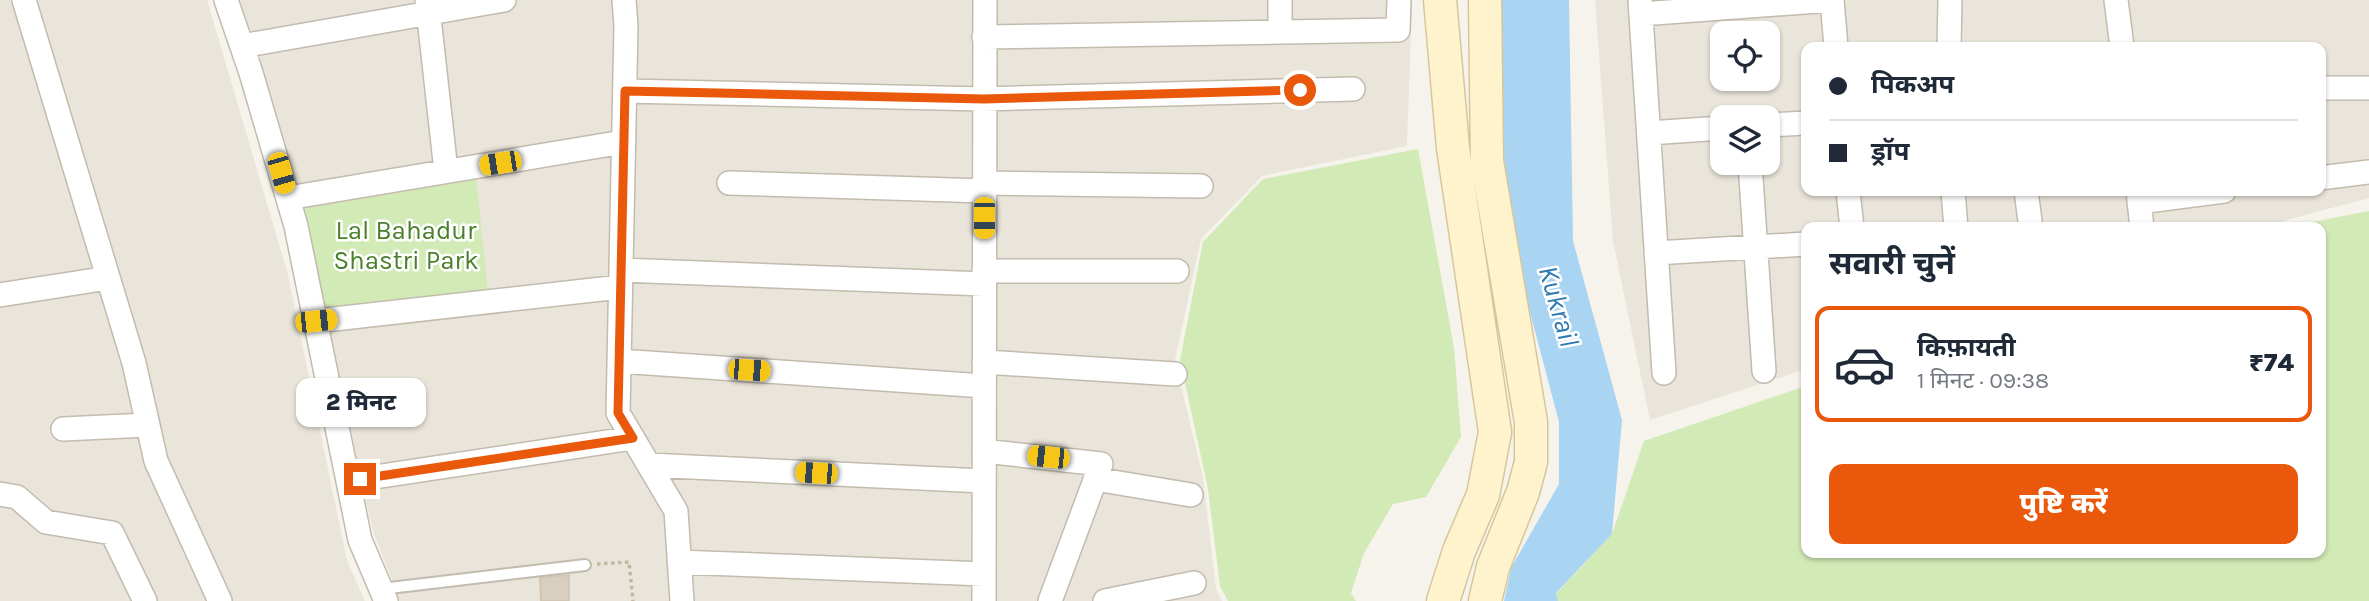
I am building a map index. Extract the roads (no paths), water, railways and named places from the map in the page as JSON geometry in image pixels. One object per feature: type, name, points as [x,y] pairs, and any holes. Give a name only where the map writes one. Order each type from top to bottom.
[{"type":"street","points":[[24,0],[134,363],[156,461],[220,601]]},
{"type":"street","points":[[226,0],[296,226],[360,540],[383,595]]},
{"type":"street","points":[[242,46],[427,7],[504,0]]},
{"type":"street","points":[[624,0],[626,26],[618,413],[676,511],[681,601]]},
{"type":"street","points":[[974,0],[985,0],[984,601]]},
{"type":"street","points":[[1280,0],[1280,32]]},
{"type":"street","points":[[984,37],[1398,30],[1399,0]]},
{"type":"street","points":[[1440,0],[1453,148],[1495,432],[1483,495],[1459,551],[1443,601]]},
{"type":"street","points":[[1485,0],[1487,161],[1531,422],[1531,462],[1523,492],[1493,567],[1485,601]]},
{"type":"street","points":[[1664,373],[1641,7],[1832,0],[1836,42]]},
{"type":"street","points":[[1949,42],[1950,0]]},
{"type":"street","points":[[2116,0],[2121,42]]},
{"type":"street","points":[[427,7],[446,171]]},
{"type":"street","points":[[2326,88],[2369,88]]},
{"type":"street","points":[[625,91],[984,99],[1353,89]]},
{"type":"street","points":[[1780,124],[1801,123]]},
{"type":"street","points":[[1649,133],[1710,129]]},
{"type":"street","points":[[288,198],[624,142]]},
{"type":"street","points":[[2326,177],[2369,172]]},
{"type":"street","points":[[1751,175],[1764,371]]},
{"type":"street","points":[[729,183],[984,187],[1201,186]]},
{"type":"street","points":[[1849,196],[1851,222]]},
{"type":"street","points":[[1953,196],[1956,222]]},
{"type":"street","points":[[2027,196],[2030,222]]},
{"type":"street","points":[[2138,196],[2141,222]]},
{"type":"street","points":[[1656,253],[1801,244]]},
{"type":"street","points":[[316,321],[621,278],[984,278],[1177,271]]},
{"type":"street","points":[[0,295],[108,278]]},
{"type":"street","points":[[619,362],[984,386]]},
{"type":"street","points":[[984,362],[1175,374]]},
{"type":"street","points":[[63,429],[147,425]]},
{"type":"street","points":[[348,481],[633,438]]},
{"type":"street","points":[[984,451],[1101,464],[1050,601]]},
{"type":"street","points":[[649,465],[984,481]]},
{"type":"street","points":[[1096,480],[1191,495]]},
{"type":"street","points":[[0,494],[17,497],[46,522],[112,533],[145,601]]},
{"type":"street","points":[[679,562],[984,574]]},
{"type":"street","points":[[1105,601],[1194,583]]},
{"type":"lane","points":[[383,595],[585,565]]},
{"type":"water","name":"Kukrail","points":[[1495,0],[1569,0],[1573,241],[1622,420],[1612,534],[1556,593],[1558,601],[1504,601],[1511,568],[1559,484],[1559,422],[1522,282],[1504,185]]},
{"type":"park label","name":"Lal Bahadur Shastri Park","points":[[406,245]]}]
